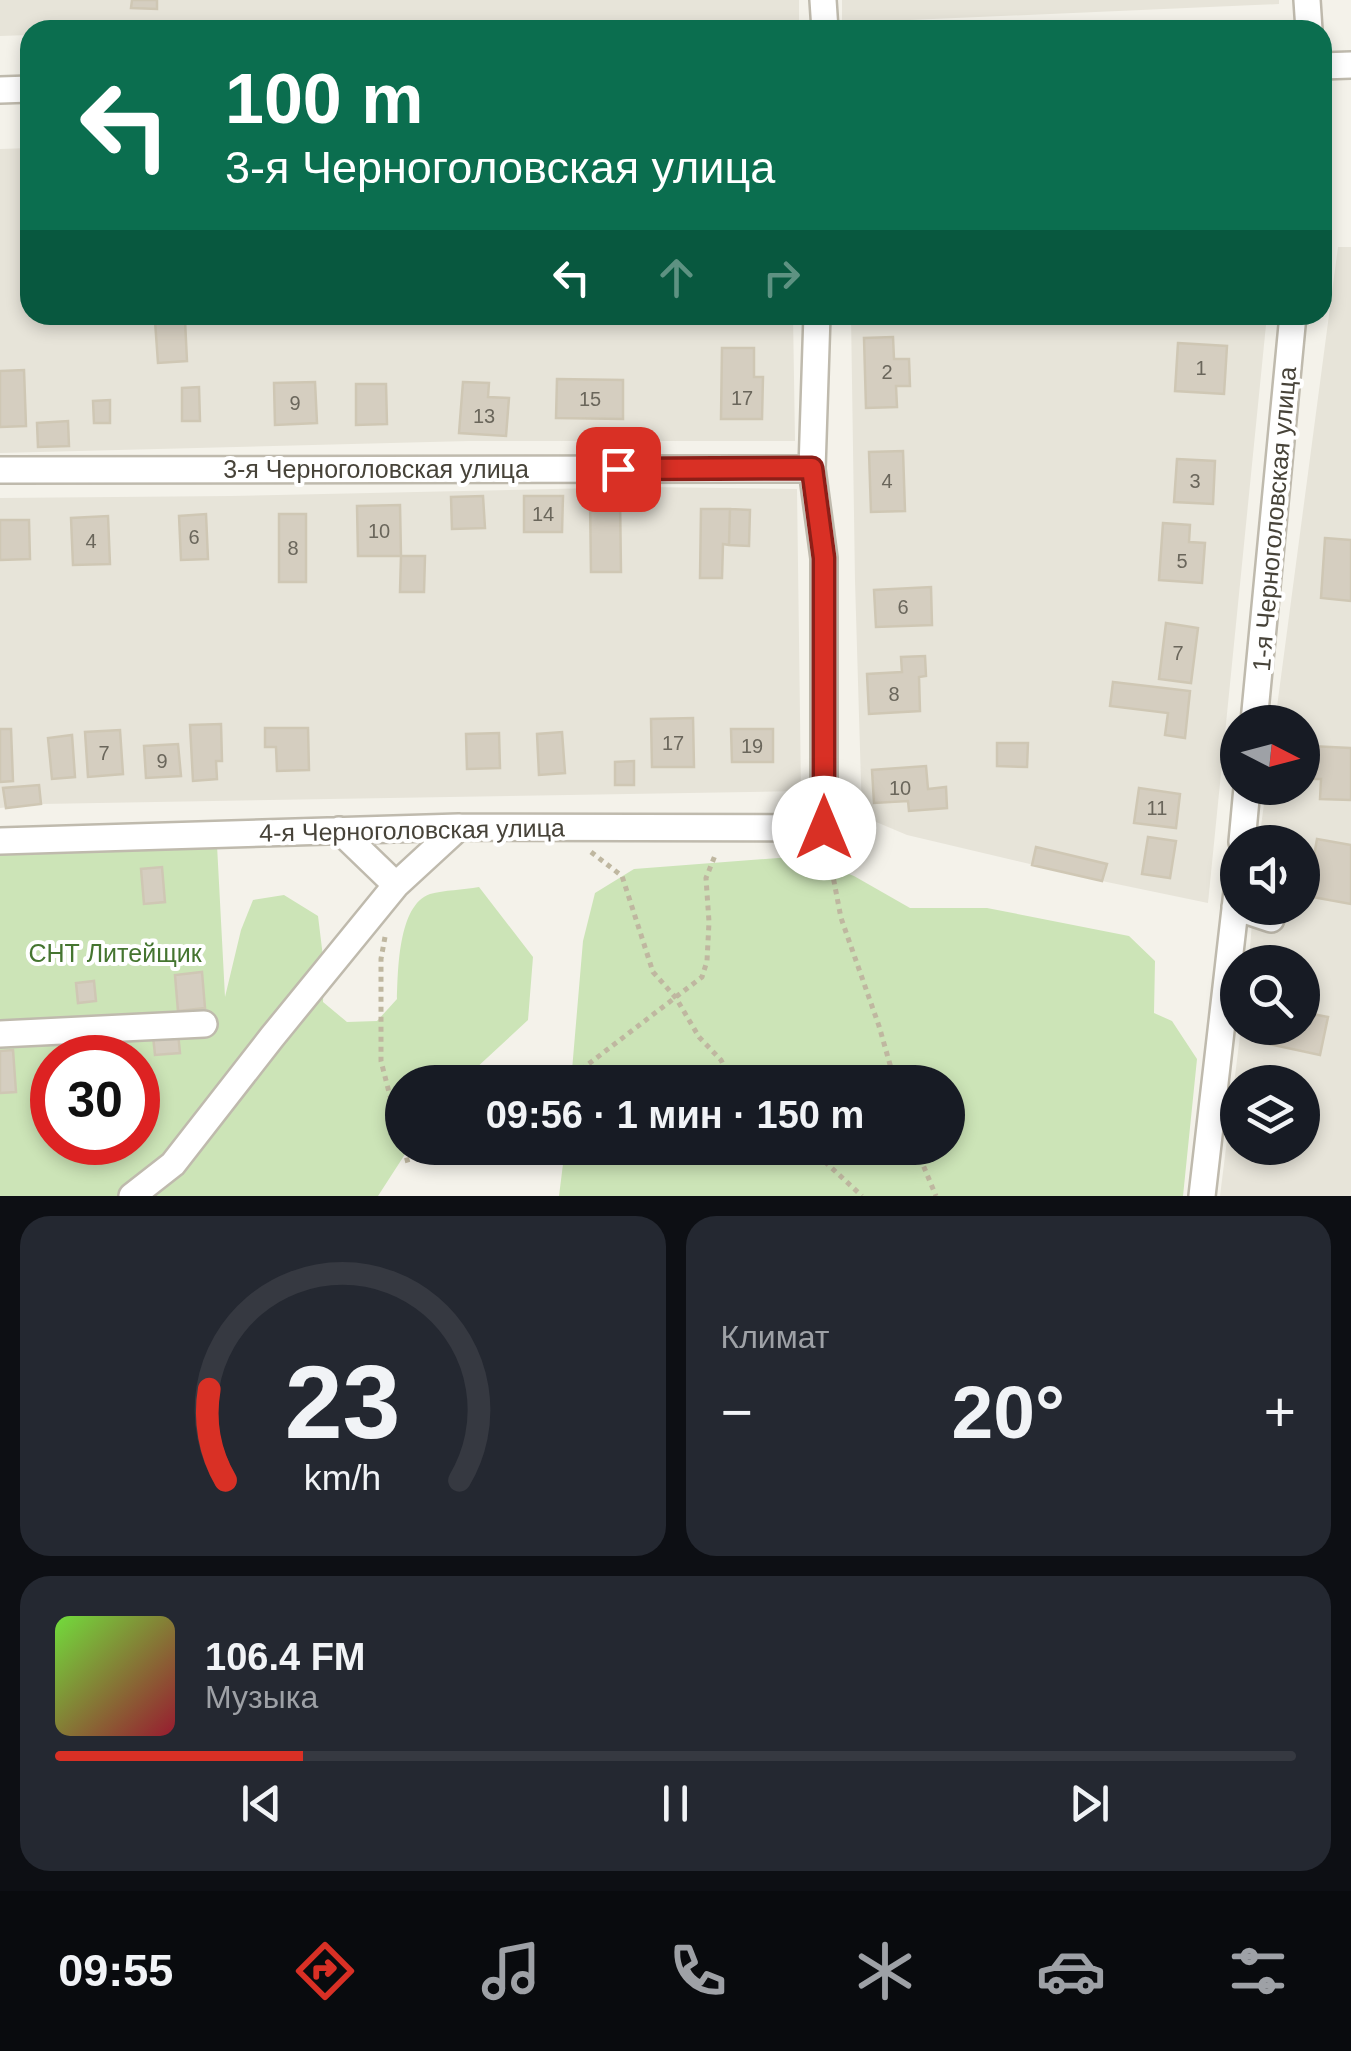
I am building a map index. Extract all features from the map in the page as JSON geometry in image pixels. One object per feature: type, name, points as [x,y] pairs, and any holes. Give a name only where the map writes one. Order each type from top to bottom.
[{"type":"street","points":[[818,325],[812,468],[824,558],[824,828]]},
{"type":"street","name":"1-я Черноголовская улица","points":[[1256,705],[1292,325]]},
{"type":"street","name":"3-я Черноголовская улица","points":[[0,470],[812,468]]},
{"type":"street","points":[[132,1196],[173,1164],[396,885],[459,827]]},
{"type":"street","name":"4-я Черноголовская улица","points":[[0,841],[459,827],[824,828]]},
{"type":"street","points":[[338,830],[396,885]]},
{"type":"street","points":[[1202,1196],[1233,925]]},
{"type":"street","points":[[0,1034],[204,1024]]},
{"type":"path","points":[[587,1065],[702,977],[709,922],[706,878],[714,854],[736,827]]},
{"type":"path","points":[[555,828],[622,876],[654,972],[676,998],[698,1037],[723,1065]]},
{"type":"path","points":[[824,828],[841,918],[890,1065]]},
{"type":"path","points":[[385,1074],[381,960],[396,885]]},
{"type":"path","points":[[828,1165],[862,1196]]},
{"type":"path","points":[[923,1165],[936,1196]]},
{"type":"shaded area","points":[[0,0],[799,0],[799,20],[20,20],[20,35],[0,36]]},
{"type":"shaded area","points":[[842,0],[1279,0],[1279,4],[842,20]]},
{"type":"shaded area","points":[[20,148],[20,325],[793,325],[795,441],[469,441],[0,453],[0,149]]},
{"type":"shaded area","points":[[1338,247],[1351,247],[1351,1196],[1220,1196],[1224,1165],[1320,1165],[1320,1065],[1236,1065],[1239,1045],[1320,1045],[1320,945],[1250,945],[1252,925],[1320,925],[1320,825],[1261,825],[1264,805],[1320,805],[1320,705],[1277,705],[1328,325],[1332,325]]},
{"type":"shaded area","points":[[851,325],[1266,325],[1228,705],[1220,705],[1220,783],[1208,903],[907,835],[862,816]]},
{"type":"shaded area","points":[[642,487],[797,489],[801,791],[41,804],[0,808],[0,498]]},
{"type":"green space","name":"СНТ Литейщик","points":[[217,845],[225,997],[241,930],[253,900],[284,895],[318,916],[324,965],[323,1002],[347,1022],[377,1021],[397,999],[406,925],[411,911],[430,894],[479,887],[533,957],[528,1020],[479,1065],[385,1065],[385,1165],[398,1165],[378,1196],[0,1196],[0,854]]},
{"type":"green space","points":[[804,856],[854,876],[910,908],[987,908],[1129,936],[1155,961],[1154,1013],[1172,1021],[1197,1059],[1183,1196],[559,1196],[563,1165],[965,1165],[965,1065],[572,1065],[583,941],[595,893],[634,869]]},
{"type":"building","points":[[132,0],[157,0],[157,9],[131,8]]},
{"type":"building","points":[[155,325],[185,325],[187,361],[158,363]]},
{"type":"building","points":[[893,337],[894,359],[909,359],[910,386],[896,386],[897,407],[866,408],[864,338]]},
{"type":"building","points":[[1178,343],[1227,346],[1224,394],[1175,391]]},
{"type":"building","points":[[722,348],[754,348],[754,377],[763,377],[762,419],[721,419]]},
{"type":"building","points":[[24,370],[26,426],[0,427],[0,371]]},
{"type":"building","points":[[557,379],[623,380],[623,419],[556,418]]},
{"type":"building","points":[[315,382],[317,423],[275,425],[274,383]]},
{"type":"building","points":[[463,382],[489,383],[488,397],[509,398],[506,436],[459,433]]},
{"type":"building","points":[[356,384],[386,384],[387,424],[356,425]]},
{"type":"building","points":[[199,387],[200,421],[182,421],[182,388]]},
{"type":"building","points":[[110,400],[110,423],[94,423],[93,401]]},
{"type":"building","points":[[68,421],[69,446],[38,447],[37,423]]},
{"type":"building","points":[[903,451],[905,511],[871,512],[869,452]]},
{"type":"building","points":[[1177,459],[1215,461],[1213,504],[1174,502]]},
{"type":"building","points":[[483,496],[485,528],[452,529],[451,497]]},
{"type":"building","points":[[524,496],[563,496],[562,532],[524,532]]},
{"type":"building","points":[[620,497],[621,572],[591,572],[590,498]]},
{"type":"building","points":[[400,505],[401,556],[358,556],[357,506]]},
{"type":"building","points":[[701,509],[730,509],[729,545],[723,544],[722,578],[700,578]]},
{"type":"building","points":[[730,509],[750,510],[749,546],[729,545]]},
{"type":"building","points":[[206,514],[208,559],[181,560],[179,516]]},
{"type":"building","points":[[279,514],[306,514],[306,582],[279,582]]},
{"type":"building","points":[[108,516],[110,564],[73,565],[71,518]]},
{"type":"building","points":[[0,520],[29,520],[30,559],[0,560]]},
{"type":"building","points":[[1163,523],[1190,525],[1189,542],[1205,543],[1202,583],[1159,580]]},
{"type":"building","points":[[1325,538],[1351,540],[1351,601],[1321,598]]},
{"type":"building","points":[[401,556],[425,556],[424,592],[400,592]]},
{"type":"building","points":[[931,587],[932,625],[876,627],[874,590]]},
{"type":"building","points":[[1166,623],[1198,628],[1191,683],[1159,679]]},
{"type":"building","points":[[925,656],[926,676],[919,677],[920,711],[869,714],[867,674],[902,672],[901,657]]},
{"type":"building","points":[[1113,682],[1190,691],[1185,738],[1165,735],[1168,713],[1110,706]]},
{"type":"building","points":[[693,718],[694,767],[652,767],[651,719]]},
{"type":"building","points":[[221,724],[222,761],[216,761],[217,779],[193,781],[190,725]]},
{"type":"building","points":[[265,728],[308,728],[309,770],[277,771],[276,747],[265,747]]},
{"type":"building","points":[[0,729],[11,729],[13,781],[0,782]]},
{"type":"building","points":[[731,729],[773,729],[773,762],[732,762]]},
{"type":"building","points":[[120,730],[123,774],[88,777],[85,732]]},
{"type":"building","points":[[562,732],[565,773],[539,775],[537,734]]},
{"type":"building","points":[[499,733],[500,768],[467,769],[466,734]]},
{"type":"building","points":[[72,735],[75,777],[52,779],[48,738]]},
{"type":"building","points":[[997,743],[1028,743],[1027,767],[997,766]]},
{"type":"building","points":[[178,744],[181,776],[146,778],[144,746]]},
{"type":"building","points":[[1320,746],[1351,748],[1351,800],[1320,799]]},
{"type":"building","points":[[634,761],[634,785],[615,785],[615,762]]},
{"type":"building","points":[[926,766],[928,789],[946,787],[947,808],[909,811],[908,801],[874,803],[872,770]]},
{"type":"building","points":[[39,785],[41,804],[6,808],[3,788]]},
{"type":"building","points":[[1139,788],[1180,794],[1176,828],[1134,823]]},
{"type":"building","points":[[1148,837],[1176,841],[1170,878],[1142,874]]},
{"type":"building","points":[[1320,840],[1351,845],[1351,904],[1320,898]]},
{"type":"building","points":[[1036,847],[1107,864],[1102,881],[1032,865]]},
{"type":"building","points":[[162,867],[165,902],[144,904],[141,869]]},
{"type":"building","points":[[202,972],[205,1008],[178,1011],[175,975]]},
{"type":"building","points":[[94,981],[96,1001],[78,1003],[76,983]]},
{"type":"building","points":[[1320,1015],[1328,1017],[1320,1055],[1273,1045],[1320,1045]]},
{"type":"building","points":[[178,1033],[180,1053],[160,1055],[160,1035]]},
{"type":"building","points":[[13,1050],[16,1092],[0,1093],[0,1051]]},
{"type":"route","points":[[618,469],[812,468],[824,558],[824,828]]}]
